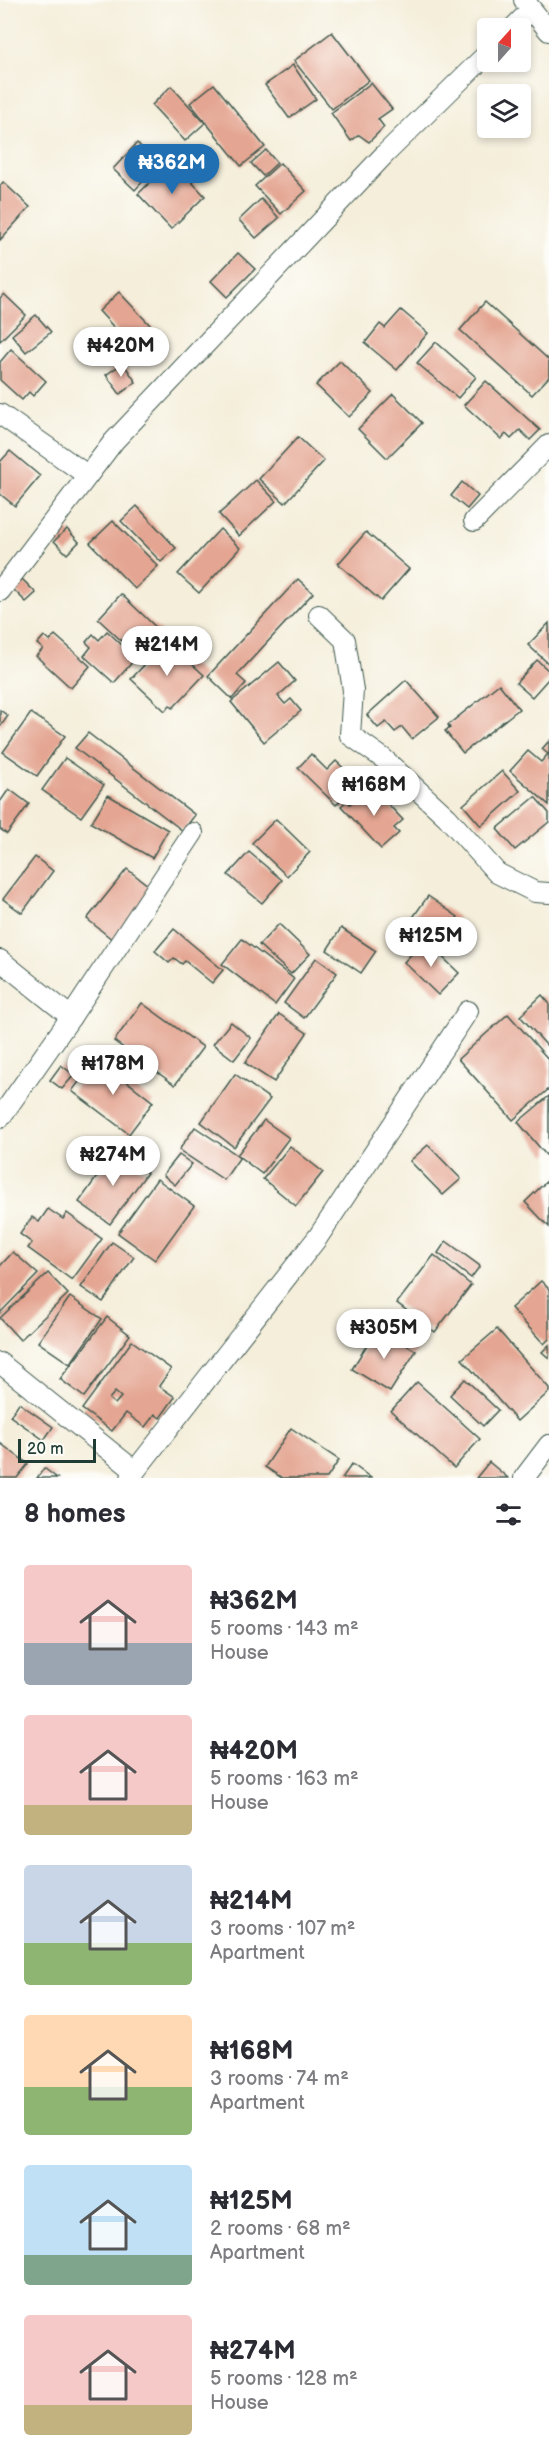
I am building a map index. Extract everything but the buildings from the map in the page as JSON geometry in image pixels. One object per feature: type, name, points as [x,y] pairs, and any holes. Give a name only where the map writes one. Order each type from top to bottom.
[{"type":"street","points":[[520,18],[528,5],[549,31]]},
{"type":"street","points":[[0,591],[114,441],[385,154],[477,64]]},
{"type":"street","points":[[0,414],[87,476]]},
{"type":"street","points":[[474,521],[549,445]]},
{"type":"street","points":[[319,615],[345,640],[353,690],[350,735],[384,759],[447,817],[497,873],[535,892],[549,893]]},
{"type":"street","points":[[0,1118],[71,1017],[194,833]]},
{"type":"street","points":[[0,960],[71,1017]]},
{"type":"street","points":[[0,1363],[133,1475],[318,1238],[468,1011]]},
{"type":"street","points":[[524,1478],[549,1445]]}]
